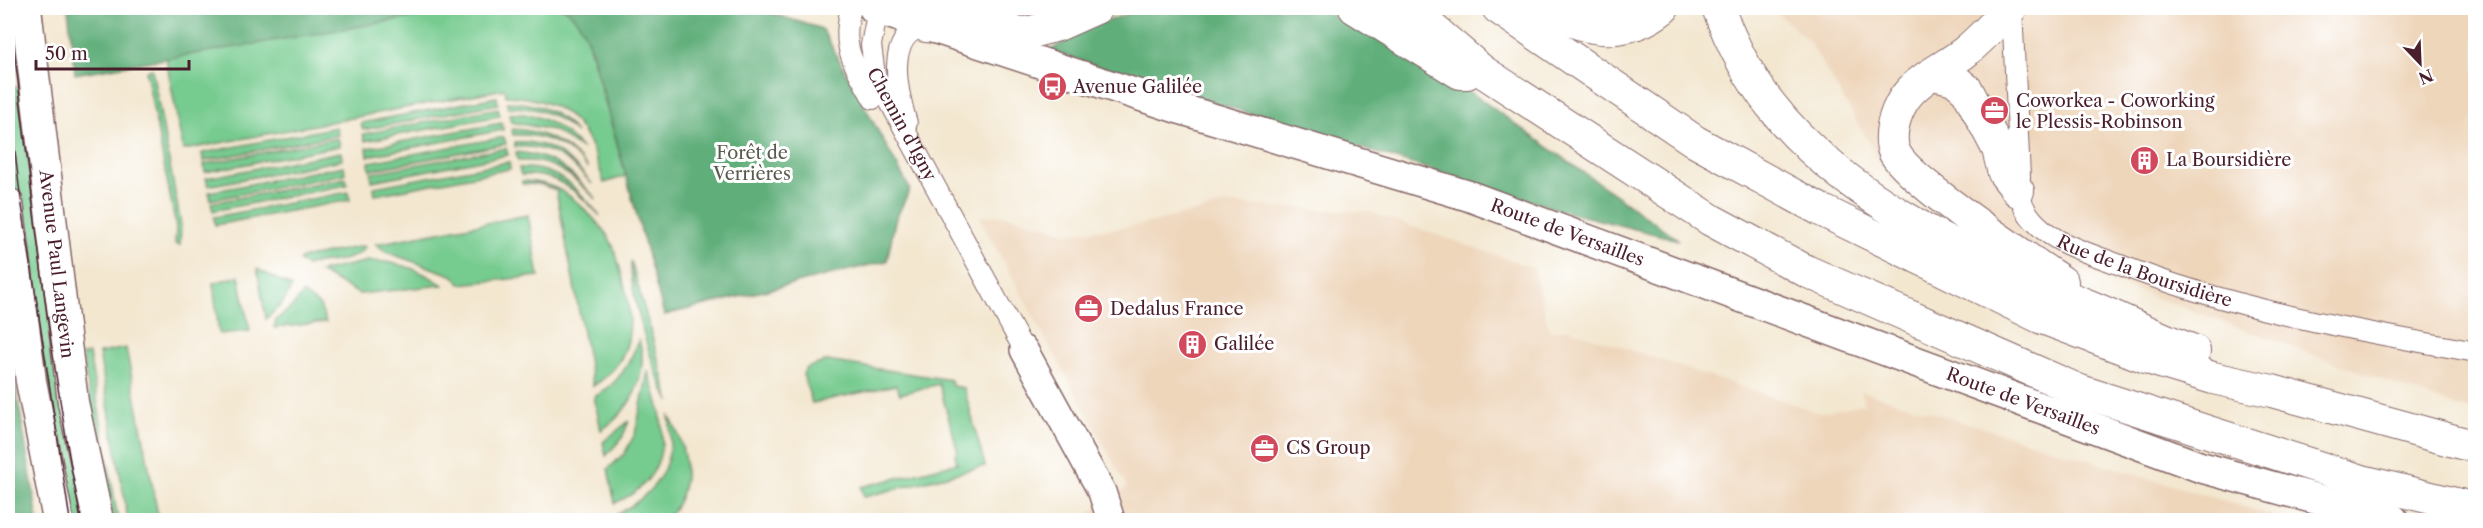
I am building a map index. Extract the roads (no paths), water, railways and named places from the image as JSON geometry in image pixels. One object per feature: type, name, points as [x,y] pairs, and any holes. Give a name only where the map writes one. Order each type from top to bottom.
[{"type":"highway","points":[[926,26],[1027,33],[1058,24],[1096,8]]},
{"type":"highway","points":[[1355,8],[1460,73],[1482,71]]},
{"type":"highway","points":[[1408,8],[1482,71],[1711,220],[1806,271],[2080,391],[2362,481],[2475,509]]},
{"type":"highway","points":[[1498,8],[1696,142],[1831,215],[2040,317],[2157,361],[2475,447]]},
{"type":"highway","points":[[1549,8],[1585,26],[1614,30],[1631,26],[1663,8]]},
{"type":"highway","points":[[1718,8],[1753,80],[1792,130],[1819,155],[1881,202],[2017,278],[2092,308],[2169,343],[2263,375],[2272,391]]},
{"type":"highway","points":[[2011,8],[1966,51],[1914,87],[1904,100],[1894,121],[1893,150],[1902,165],[2092,308]]},
{"type":"highway","points":[[1934,74],[1954,79],[1968,90],[1998,149],[2004,173],[2018,191]]},
{"type":"main road","name":"Avenue Paul Langevin","points":[[26,8],[73,402],[98,520]]},
{"type":"main road","name":"Route de Versailles","points":[[871,8],[1192,112],[1468,196],[2200,467],[2393,520]]},
{"type":"main road","points":[[8,203],[31,381],[58,520]]},
{"type":"main road","points":[[1024,350],[1102,492],[1111,520]]},
{"type":"street","points":[[871,8],[845,33],[850,55],[895,136],[939,195]]},
{"type":"street","name":"Chemin d'Igny","points":[[871,8],[874,75],[1024,350]]},
{"type":"street","name":"Rue de la Boursidière","points":[[2011,8],[2020,177],[2018,191],[2029,216],[2051,235],[2067,244],[2171,285],[2298,320],[2475,352]]},
{"type":"street","points":[[921,162],[905,116],[899,90],[898,54],[905,36],[917,28],[926,26]]},
{"type":"tram line","points":[[9,8],[49,329],[81,520]]},
{"type":"tram line","points":[[8,92],[19,186],[70,520]]},
{"type":"place","name":"Avenue Galilée","points":[[1052,87]]},
{"type":"place","name":"Coworkea - Coworking le Plessis-Robinson","points":[[1995,111]]},
{"type":"place","name":"La Boursidière","points":[[2145,160]]},
{"type":"place","name":"Dedalus France","points":[[1089,309]]},
{"type":"place","name":"Galilée","points":[[1193,344]]},
{"type":"place","name":"CS Group","points":[[1265,448]]},
{"type":"park label","name":"Forêt de Verrières","points":[[752,163]]}]
